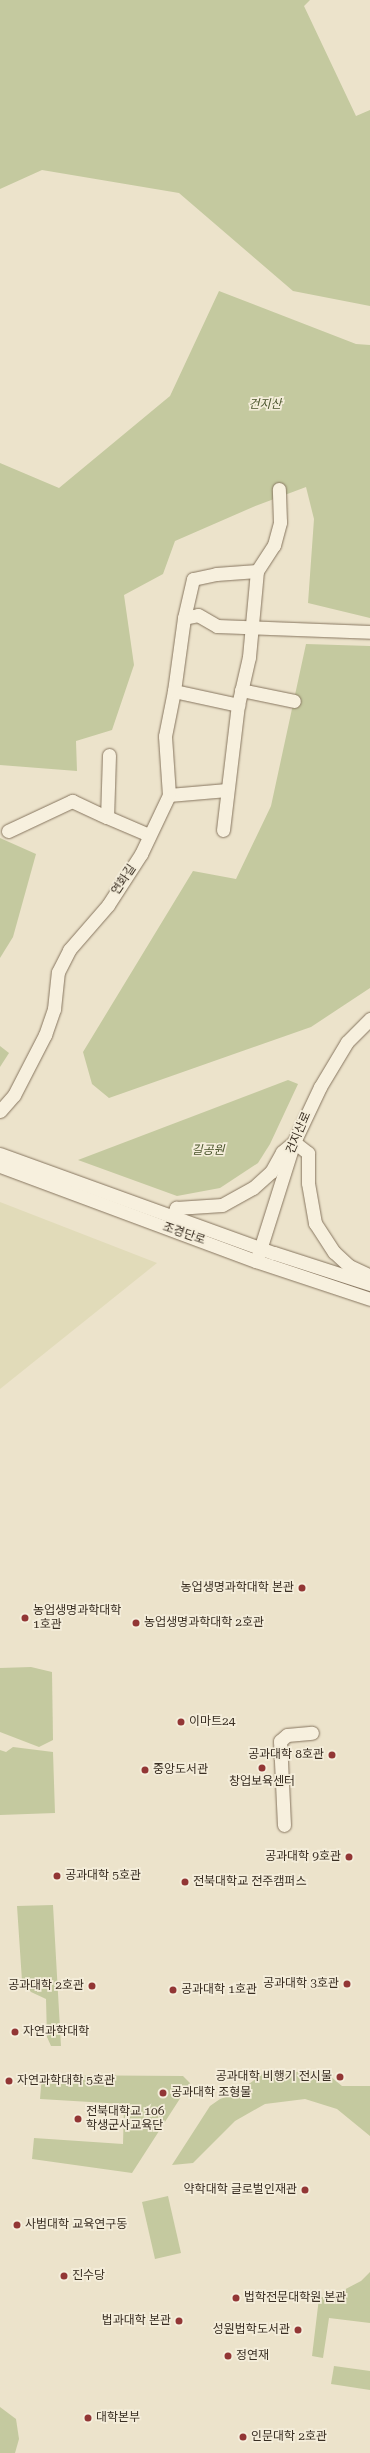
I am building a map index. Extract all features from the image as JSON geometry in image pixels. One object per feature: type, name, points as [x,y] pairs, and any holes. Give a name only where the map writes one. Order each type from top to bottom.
[{"type":"street","points":[[223,830],[238,705],[249,657],[250,626],[257,571],[274,545],[280,522],[279,489]]},
{"type":"street","name":"연화길","points":[[0,1110],[14,1095],[45,1035],[54,1009],[58,972],[69,950],[108,905],[141,854],[169,795],[165,736],[174,691],[184,618],[193,579],[216,574],[257,571]]},
{"type":"street","points":[[184,618],[198,616],[217,626],[250,626],[370,632]]},
{"type":"street","points":[[241,690],[294,701]]},
{"type":"street","points":[[174,691],[238,705]]},
{"type":"street","points":[[107,817],[108,756]]},
{"type":"street","points":[[169,795],[227,790]]},
{"type":"street","points":[[8,831],[72,801],[149,836]]},
{"type":"street","name":"건지산로","points":[[256,1261],[294,1142],[333,1062],[347,1042],[370,1019]]},
{"type":"street","points":[[173,1216],[176,1208],[222,1205],[253,1188],[271,1172],[282,1152],[294,1142],[308,1153],[308,1182],[315,1223],[334,1252],[349,1266],[370,1276]]},
{"type":"street","name":"조경단로","points":[[0,1154],[260,1248],[370,1284]]},
{"type":"street","name":"조경단로","points":[[0,1166],[256,1261],[370,1299]]},
{"type":"street","points":[[284,1826],[280,1741],[287,1735],[312,1733]]},
{"type":"shaded area","points":[[0,1202],[157,1263],[0,1389]]},
{"type":"green space","points":[[0,0],[310,0],[304,6],[356,116],[370,110],[370,306],[293,291],[179,193],[42,170],[0,189]]},
{"type":"green space","name":"건지산","points":[[219,291],[356,344],[370,345],[370,618],[308,603],[314,519],[306,487],[253,507],[175,541],[163,574],[124,595],[134,665],[112,730],[76,741],[77,771],[0,765],[0,463],[59,488],[170,396]]},
{"type":"green space","points":[[306,644],[370,646],[370,988],[311,1027],[109,1098],[92,1084],[83,1052],[193,871],[236,879],[271,806]]},
{"type":"green space","points":[[0,838],[36,854],[13,937],[0,958]]},
{"type":"green space","points":[[0,1046],[9,1053],[0,1067]]},
{"type":"green space","name":"길공원","points":[[288,1080],[298,1084],[270,1144],[258,1163],[220,1188],[177,1196],[78,1160]]},
{"type":"green space","points":[[31,1667],[52,1672],[53,1740],[39,1747],[0,1732],[0,1668]]},
{"type":"green space","points":[[13,1747],[53,1752],[55,1813],[0,1815],[0,1750],[6,1752]]},
{"type":"green space","points":[[53,1905],[61,2046],[51,2046],[47,2037],[46,1999],[31,1992],[22,1981],[17,1906]]},
{"type":"green space","points":[[324,2071],[342,2086],[370,2086],[370,2136],[337,2109],[305,2099],[265,2104],[235,2121],[193,2163],[172,2165],[210,2106],[220,2099],[235,2094],[264,2073]]},
{"type":"green space","points":[[42,2075],[183,2076],[190,2083],[132,2173],[32,2159],[34,2138],[123,2144],[124,2104],[40,2099]]},
{"type":"green space","points":[[168,2196],[181,2253],[155,2259],[142,2202]]},
{"type":"green space","points":[[370,2272],[370,2323],[329,2318],[323,2358],[312,2356],[319,2298],[338,2293],[361,2281]]},
{"type":"green space","points":[[334,2366],[370,2371],[370,2390],[331,2384]]},
{"type":"green space","points":[[0,2407],[16,2419],[19,2439],[15,2453],[0,2453]]},
{"type":"place","name":"농업생명과학대학 본관","points":[[302,1588]]},
{"type":"place","name":"농업생명과학대학 1호관","points":[[25,1618]]},
{"type":"place","name":"농업생명과학대학 2호관","points":[[136,1623]]},
{"type":"place","name":"이마트24","points":[[181,1722]]},
{"type":"place","name":"공과대학 8호관","points":[[332,1755]]},
{"type":"place","name":"창업보육센터","points":[[262,1768]]},
{"type":"place","name":"중앙도서관","points":[[145,1770]]},
{"type":"place","name":"공과대학 9호관","points":[[349,1857]]},
{"type":"place","name":"공과대학 5호관","points":[[57,1876]]},
{"type":"place","name":"전북대학교 전주캠퍼스","points":[[185,1882]]},
{"type":"place","name":"공과대학 3호관","points":[[347,1984]]},
{"type":"place","name":"공과대학 2호관","points":[[92,1986]]},
{"type":"place","name":"공과대학 1호관","points":[[173,1990]]},
{"type":"place","name":"자연과학대학","points":[[15,2032]]},
{"type":"place","name":"공과대학 비행기 전시물","points":[[340,2077]]},
{"type":"place","name":"자연과학대학 5호관","points":[[9,2081]]},
{"type":"place","name":"공과대학 조형물","points":[[163,2093]]},
{"type":"place","name":"전북대학교 106 학생군사교육단","points":[[78,2119]]},
{"type":"place","name":"약학대학 글로벌인재관","points":[[305,2190]]},
{"type":"place","name":"사범대학 교육연구동","points":[[17,2225]]},
{"type":"place","name":"진수당","points":[[64,2276]]},
{"type":"place","name":"법학전문대학원 본관","points":[[236,2298]]},
{"type":"place","name":"법과대학 본관","points":[[179,2321]]},
{"type":"place","name":"성원법학도서관","points":[[298,2330]]},
{"type":"place","name":"정연재","points":[[228,2356]]},
{"type":"place","name":"대학본부","points":[[88,2418]]},
{"type":"place","name":"인문대학 2호관","points":[[243,2437]]}]
